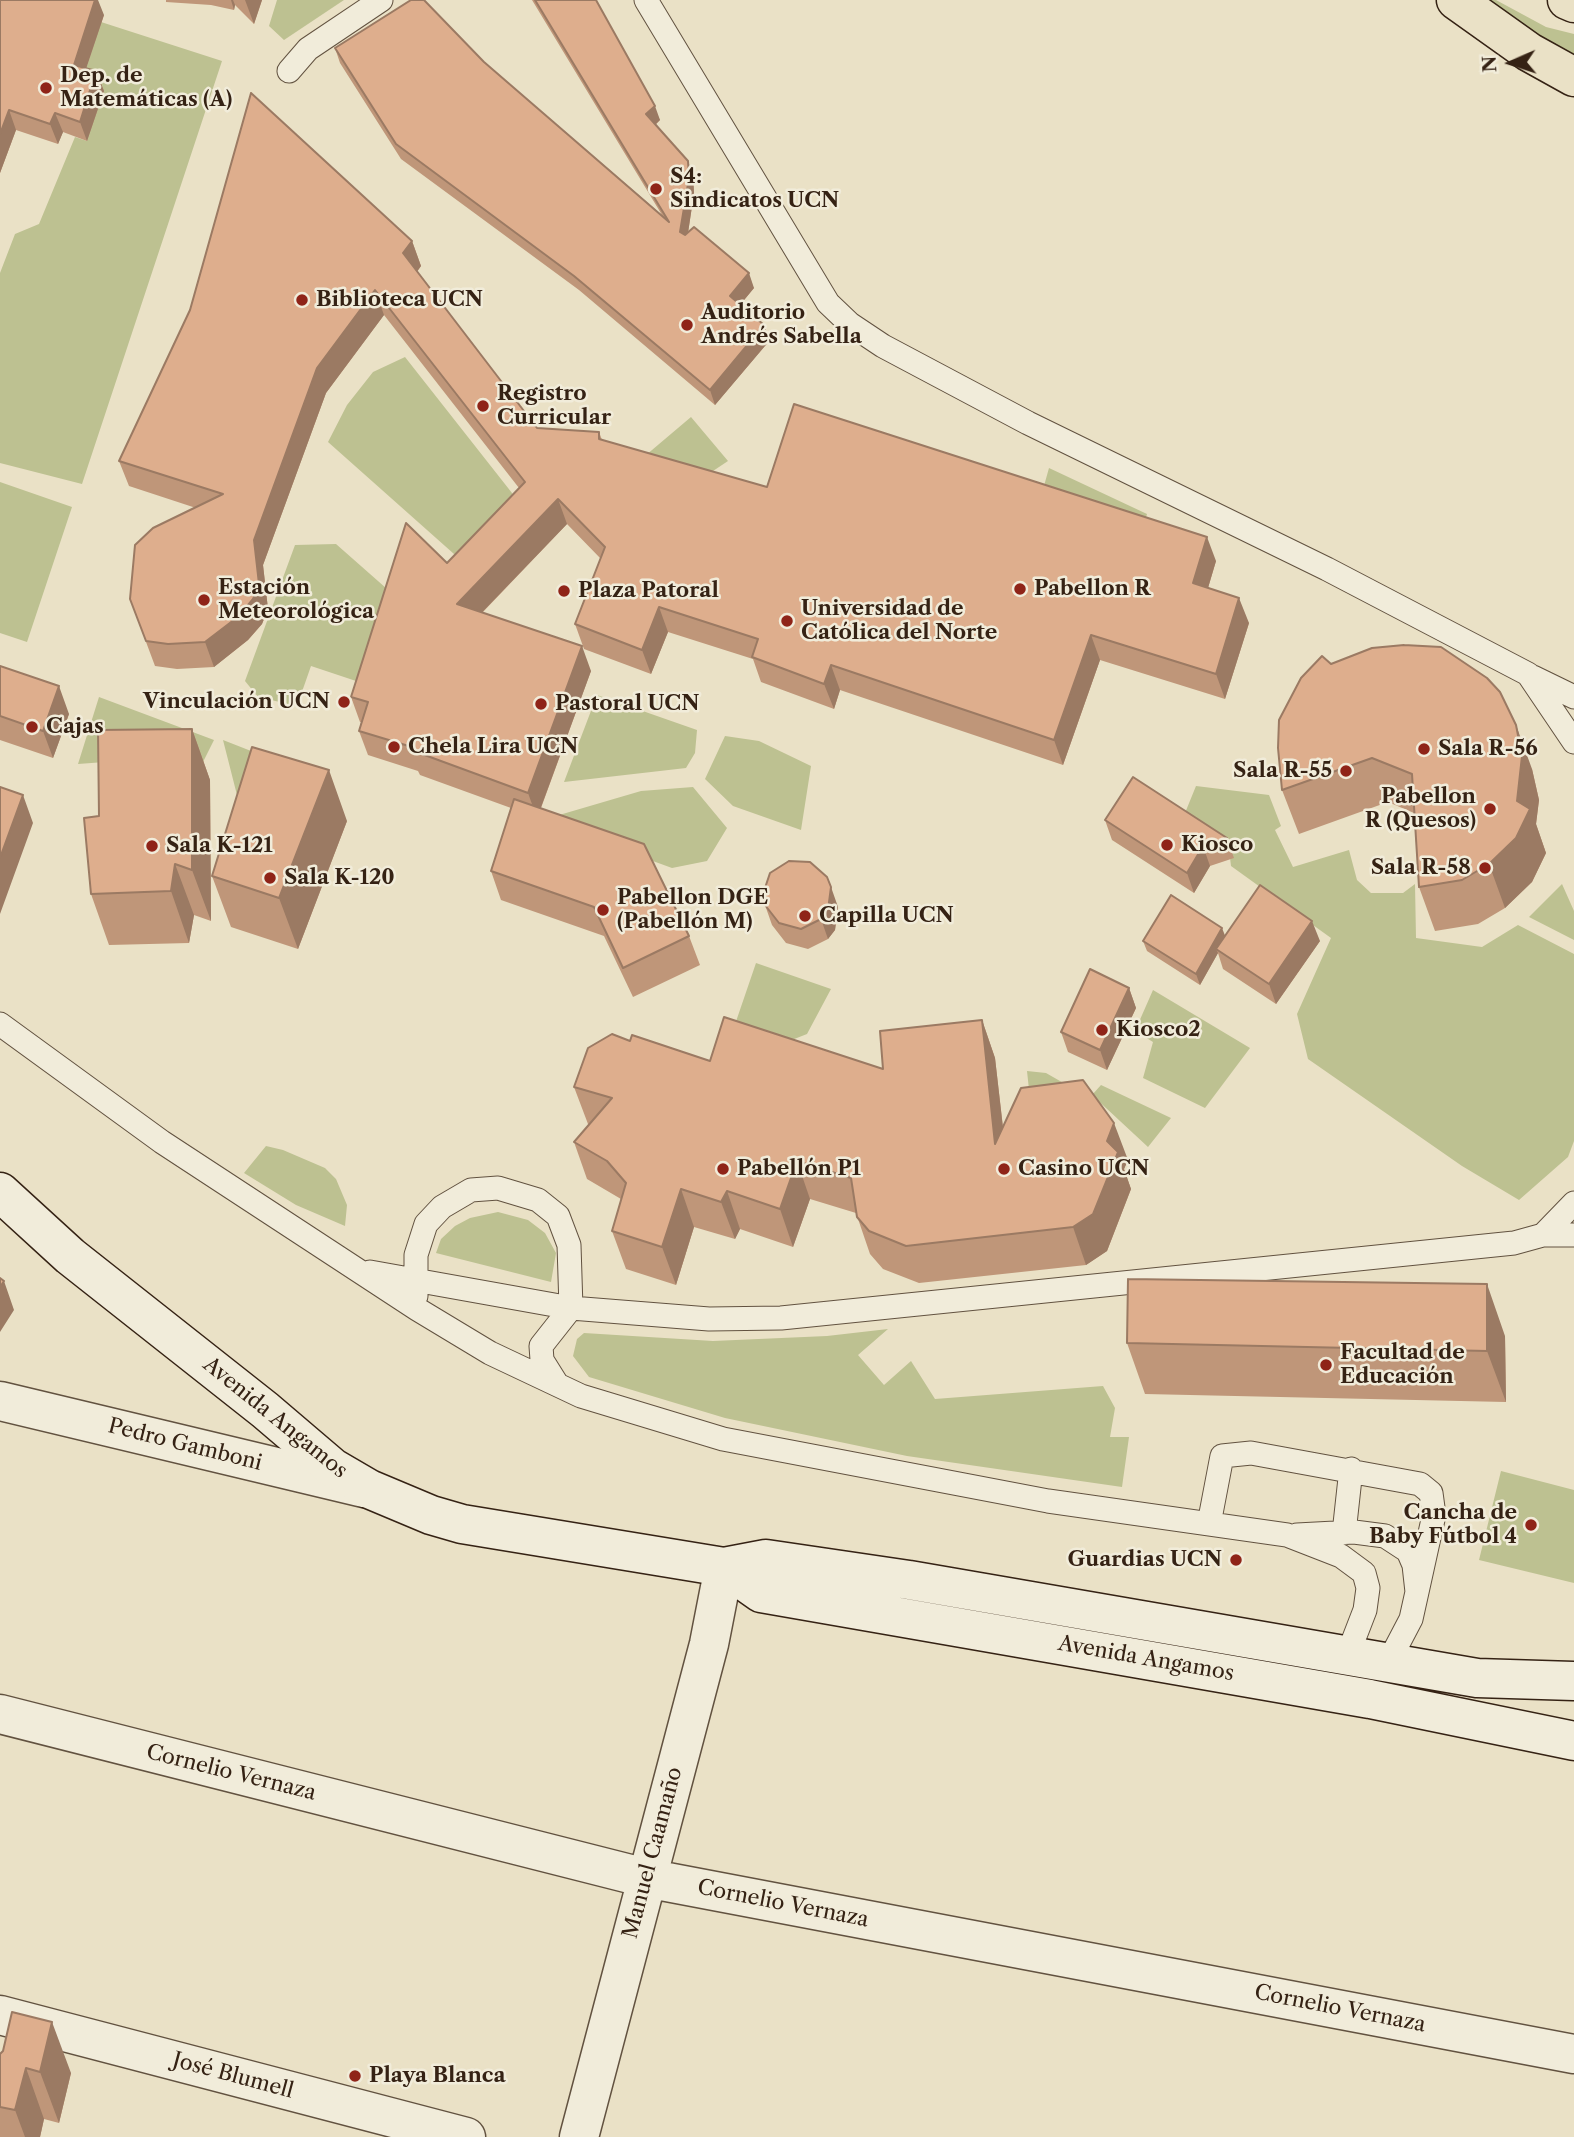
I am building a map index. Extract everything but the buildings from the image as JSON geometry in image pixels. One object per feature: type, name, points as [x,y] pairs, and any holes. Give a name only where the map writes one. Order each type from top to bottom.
[{"type":"main road","points":[[1456,0],[1529,52],[1574,77]]},
{"type":"main road","points":[[1567,0],[1574,3]]},
{"type":"street","name":"Avenida Angamos","points":[[0,1192],[70,1256],[265,1410],[333,1468],[369,1489],[430,1515],[462,1524],[724,1567],[766,1559],[1348,1654],[1477,1678],[1574,1681]]},
{"type":"street","name":"Pedro Gamboni","points":[[0,1401],[369,1489]]},
{"type":"street","name":"Avenida Angamos","points":[[724,1567],[761,1593],[1370,1699],[1574,1741]]},
{"type":"street","name":"Manuel Caamaño","points":[[579,2137],[709,1644],[724,1567]]},
{"type":"street","name":"Cornelio Vernaza","points":[[0,1714],[646,1878],[1574,2054]]},
{"type":"street","points":[[9,2017],[9,2058]]},
{"type":"street","name":"José Blumell","points":[[9,2017],[466,2137]]},
{"type":"lane","points":[[289,71],[308,50],[381,0]]},
{"type":"lane","points":[[646,0],[828,303],[850,324],[883,346],[1028,423],[1327,569],[1574,697]]},
{"type":"lane","points":[[1528,674],[1574,742]]},
{"type":"lane","points":[[0,1024],[162,1142],[417,1309],[490,1353],[581,1396],[723,1439],[1048,1502],[1287,1535],[1343,1533],[1385,1536],[1408,1551],[1417,1592]]},
{"type":"lane","points":[[417,1309],[415,1255],[426,1224],[442,1206],[471,1190],[498,1188],[538,1200],[558,1216],[569,1245],[571,1308],[541,1346],[542,1360],[559,1386]]},
{"type":"lane","points":[[1543,1236],[1574,1203]]},
{"type":"lane","points":[[356,1269],[414,1282],[571,1308],[709,1319],[781,1318],[890,1309],[1220,1272],[1470,1250],[1543,1236],[1574,1235]]},
{"type":"lane","points":[[1209,1524],[1222,1456],[1251,1453],[1351,1469],[1420,1484],[1431,1493],[1434,1515],[1412,1619],[1389,1661]]},
{"type":"lane","points":[[1343,1533],[1351,1469]]},
{"type":"lane","points":[[1287,1535],[1341,1556],[1364,1573],[1368,1588],[1365,1610],[1348,1654]]},
{"type":"green space","points":[[277,0],[344,0],[284,40],[269,26]]},
{"type":"green space","points":[[1466,0],[1496,0],[1546,27],[1574,34],[1574,69]]},
{"type":"green space","points":[[101,22],[222,61],[82,484],[0,463],[0,273],[15,234],[39,224],[75,137],[87,141],[81,84]]},
{"type":"green space","points":[[405,357],[523,507],[463,562],[328,442],[347,405],[373,372]]},
{"type":"green space","points":[[691,417],[728,461],[689,487],[639,461]]},
{"type":"green space","points":[[1049,468],[1147,514],[1143,528],[1042,493]]},
{"type":"green space","points":[[0,482],[72,507],[27,642],[0,633]]},
{"type":"green space","points":[[336,544],[395,596],[365,684],[311,666],[297,706],[258,697],[245,681],[295,545]]},
{"type":"green space","points":[[597,695],[697,730],[695,753],[686,768],[564,782]]},
{"type":"green space","points":[[99,697],[214,740],[203,762],[158,758],[78,764]]},
{"type":"green space","points":[[725,736],[759,741],[811,766],[801,830],[733,806],[705,779]]},
{"type":"green space","points":[[223,740],[297,769],[238,799]]},
{"type":"green space","points":[[1196,786],[1269,795],[1281,826],[1275,830],[1293,867],[1349,850],[1357,880],[1371,893],[1403,893],[1415,884],[1416,938],[1482,947],[1518,925],[1574,954],[1574,1141],[1568,1157],[1519,1200],[1462,1166],[1308,1059],[1297,1014],[1331,938],[1231,866],[1228,841],[1185,813]]},
{"type":"green space","points":[[693,787],[727,828],[707,861],[672,868],[557,826],[549,818],[641,791]]},
{"type":"green space","points":[[1562,884],[1574,911],[1574,940],[1529,917]]},
{"type":"green space","points":[[756,963],[831,989],[807,1034],[779,1045],[730,1039]]},
{"type":"green space","points":[[1153,990],[1250,1048],[1205,1108],[1143,1078],[1153,1042],[1135,1031]]},
{"type":"green space","points":[[1027,1071],[1046,1073],[1074,1089],[1031,1108]]},
{"type":"green space","points":[[1101,1085],[1171,1118],[1148,1147],[1092,1095]]},
{"type":"green space","points":[[266,1146],[283,1150],[325,1168],[336,1179],[347,1205],[345,1226],[296,1205],[244,1173]]},
{"type":"green space","points":[[498,1212],[528,1220],[545,1233],[556,1253],[551,1282],[436,1253],[441,1239],[455,1226],[470,1218]]},
{"type":"green space","points":[[888,1329],[858,1355],[884,1385],[911,1361],[935,1399],[1103,1386],[1115,1408],[1110,1437],[1129,1437],[1122,1487],[907,1456],[725,1418],[589,1377],[573,1356],[577,1339],[584,1333],[713,1341],[827,1336]]},
{"type":"green space","name":"Cancha de Baby Fútbol 4","points":[[1501,1471],[1574,1490],[1574,1583],[1479,1560]]},
{"type":"place","name":"Dep. de Matemáticas (A)","points":[[46,88]]},
{"type":"place","name":"S4: Sindicatos UCN","points":[[656,189]]},
{"type":"place","name":"Biblioteca UCN","points":[[302,300]]},
{"type":"place","name":"Auditorio Andrés Sabella","points":[[687,325]]},
{"type":"place","name":"Registro Curricular","points":[[483,406]]},
{"type":"place","name":"Pabellon R","points":[[1020,589]]},
{"type":"place","name":"Plaza Patoral","points":[[564,591]]},
{"type":"place","name":"Estación Meteorológica","points":[[204,600]]},
{"type":"place","name":"Universidad de Católica del Norte","points":[[787,621]]},
{"type":"place","name":"Vinculación UCN","points":[[344,702]]},
{"type":"place","name":"Pastoral UCN","points":[[541,704]]},
{"type":"place","name":"Cajas","points":[[32,727]]},
{"type":"place","name":"Chela Lira UCN","points":[[394,747]]},
{"type":"place","name":"Sala R-56","points":[[1424,749]]},
{"type":"place","name":"Sala R-55","points":[[1346,771]]},
{"type":"place","name":"Pabellon R (Quesos)","points":[[1490,809]]},
{"type":"place","name":"Kiosco","points":[[1167,845]]},
{"type":"place","name":"Sala K-121","points":[[152,846]]},
{"type":"place","name":"Sala R-58","points":[[1485,868]]},
{"type":"place","name":"Sala K-120","points":[[270,878]]},
{"type":"place","name":"Pabellon DGE (Pabellón M)","points":[[603,910]]},
{"type":"place","name":"Capilla UCN","points":[[805,916]]},
{"type":"place","name":"Kiosco2","points":[[1102,1030]]},
{"type":"place","name":"Pabellón P1","points":[[723,1169]]},
{"type":"place","name":"Casino UCN","points":[[1004,1169]]},
{"type":"place","name":"Facultad de Educación","points":[[1326,1365]]},
{"type":"place","name":"Cancha de Baby Fútbol 4","points":[[1531,1525]]},
{"type":"place","name":"Guardias UCN","points":[[1236,1560]]},
{"type":"place","name":"Playa Blanca","points":[[355,2076]]}]
